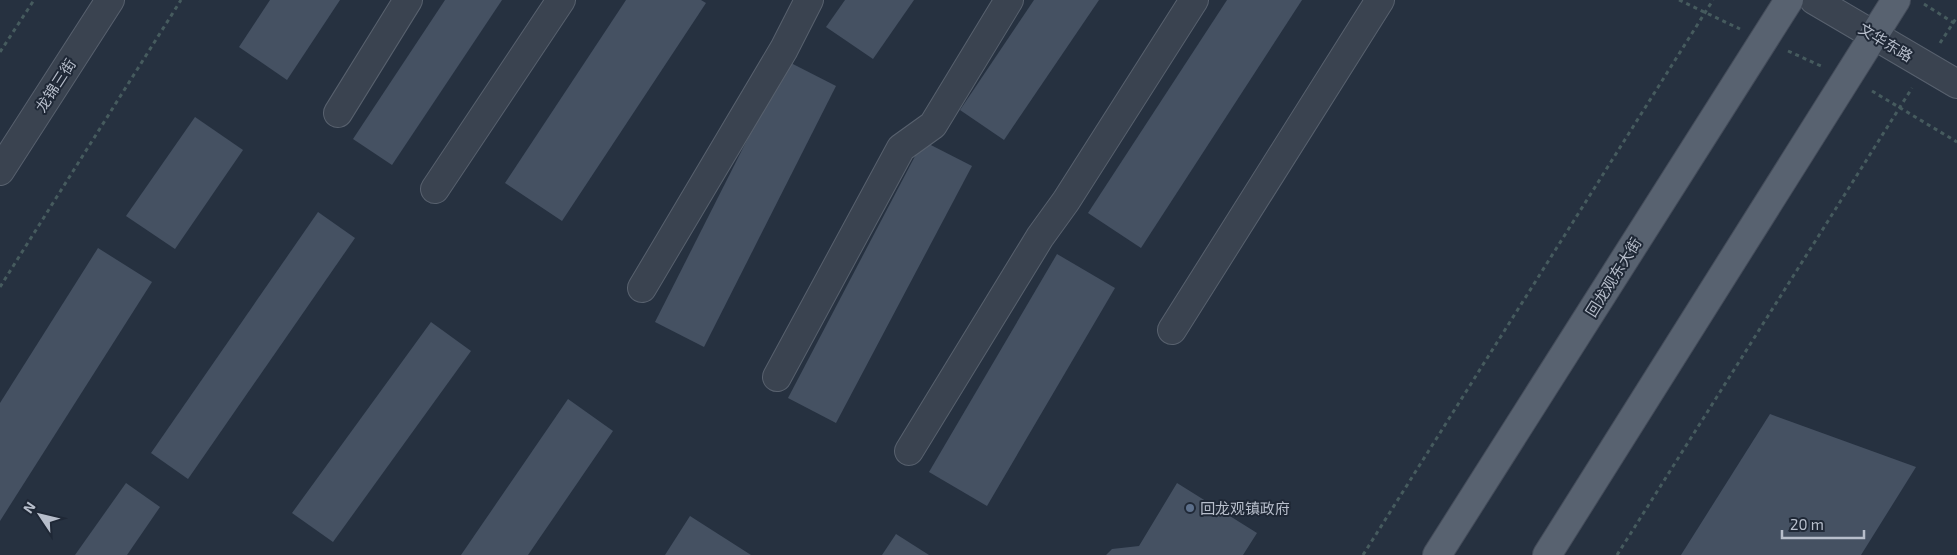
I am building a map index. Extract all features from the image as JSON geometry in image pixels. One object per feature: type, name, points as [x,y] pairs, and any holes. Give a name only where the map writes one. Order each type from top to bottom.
[{"type":"main road","name":"回龙观东大街","points":[[1437,555],[1788,0]]},
{"type":"main road","points":[[1546,555],[1896,0]]},
{"type":"street","name":"龙锦三街","points":[[0,171],[110,0]]},
{"type":"street","points":[[338,113],[408,0]]},
{"type":"street","points":[[435,189],[561,0]]},
{"type":"street","points":[[642,288],[778,57],[809,0]]},
{"type":"street","points":[[777,377],[901,148],[933,125],[1009,0]]},
{"type":"street","points":[[909,451],[1040,237],[1066,201],[1194,0]]},
{"type":"street","points":[[1172,330],[1380,0]]},
{"type":"street","name":"文华东路","points":[[1814,0],[1957,84]]},
{"type":"path","points":[[0,52],[34,0]]},
{"type":"path","points":[[0,287],[181,0]]},
{"type":"path","points":[[1679,0],[1847,78],[1900,107],[1957,142]]},
{"type":"path","points":[[1363,555],[1713,0]]},
{"type":"path","points":[[1917,0],[1957,25]]},
{"type":"path","points":[[1617,555],[1870,154]]},
{"type":"building","points":[[270,0],[340,0],[287,80],[239,47]]},
{"type":"building","points":[[445,0],[502,0],[392,165],[353,139]]},
{"type":"building","points":[[626,0],[701,0],[706,3],[562,221],[505,183]]},
{"type":"building","points":[[845,0],[914,0],[873,59],[826,27]]},
{"type":"building","points":[[1034,0],[1099,0],[1004,140],[960,110]]},
{"type":"building","points":[[1227,0],[1302,0],[1141,248],[1088,213]]},
{"type":"building","points":[[787,61],[836,86],[704,347],[655,322]]},
{"type":"building","points":[[195,117],[243,150],[175,249],[126,216]]},
{"type":"building","points":[[923,141],[972,166],[836,423],[788,398]]},
{"type":"building","points":[[318,212],[355,238],[188,479],[151,453]]},
{"type":"building","points":[[98,248],[152,282],[0,521],[0,403]]},
{"type":"building","points":[[1057,254],[1115,288],[987,506],[929,472]]},
{"type":"building","points":[[431,322],[471,351],[333,542],[292,513]]},
{"type":"building","points":[[568,399],[613,431],[528,555],[461,555]]},
{"type":"building","points":[[1770,414],[1916,467],[1861,555],[1681,555]]},
{"type":"building","points":[[126,483],[160,507],[127,555],[75,555]]},
{"type":"building","name":"回龙观镇政府","points":[[1177,483],[1257,533],[1243,555],[1106,555],[1112,549],[1139,546]]},
{"type":"building","points":[[690,516],[751,555],[665,555]]},
{"type":"building","points":[[896,534],[929,555],[882,555]]},
{"type":"place","name":"回龙观镇政府","points":[[1190,508]]}]
